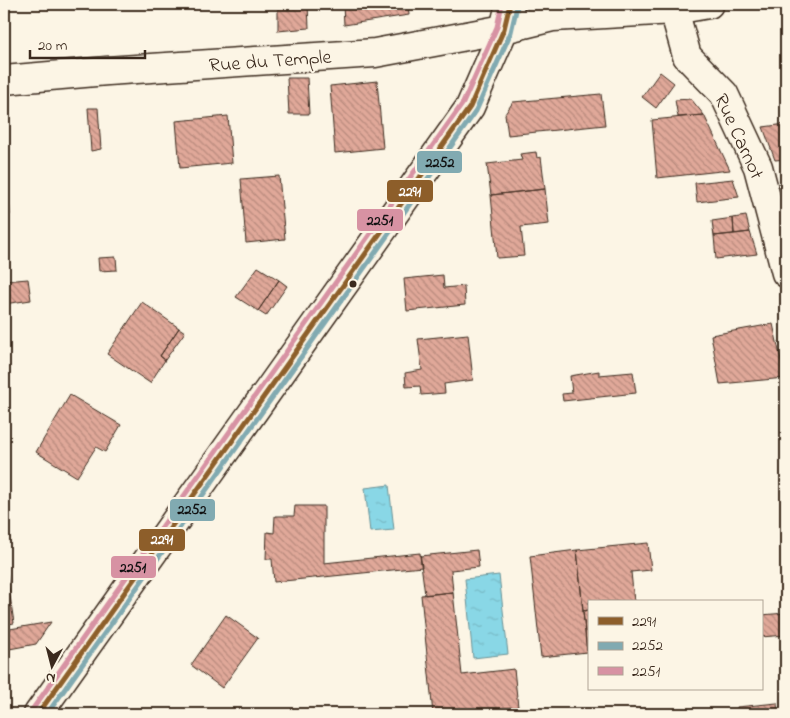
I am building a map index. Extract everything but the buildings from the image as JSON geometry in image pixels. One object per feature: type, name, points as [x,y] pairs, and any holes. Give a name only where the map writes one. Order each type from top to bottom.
[{"type":"street","name":"Rue du Temple","points":[[4,80],[117,70],[375,53],[507,16],[553,17],[674,10],[709,4]]},
{"type":"street","name":"Rue Carnot","points":[[674,10],[687,56],[724,94],[758,167],[786,273]]},
{"type":"street","points":[[38,714],[470,107],[507,16]]},
{"type":"water","points":[[389,485],[394,530],[370,532],[365,488]]},
{"type":"water","points":[[499,575],[508,654],[473,658],[465,579]]},
{"type":"transit line","name":"2251","points":[[32,710],[463,103],[497,27],[502,4]]},
{"type":"transit line","name":"2291","points":[[38,714],[470,107],[504,29],[510,4]]},
{"type":"transit line","name":"2252","points":[[47,714],[476,111],[511,32],[517,6]]}]
